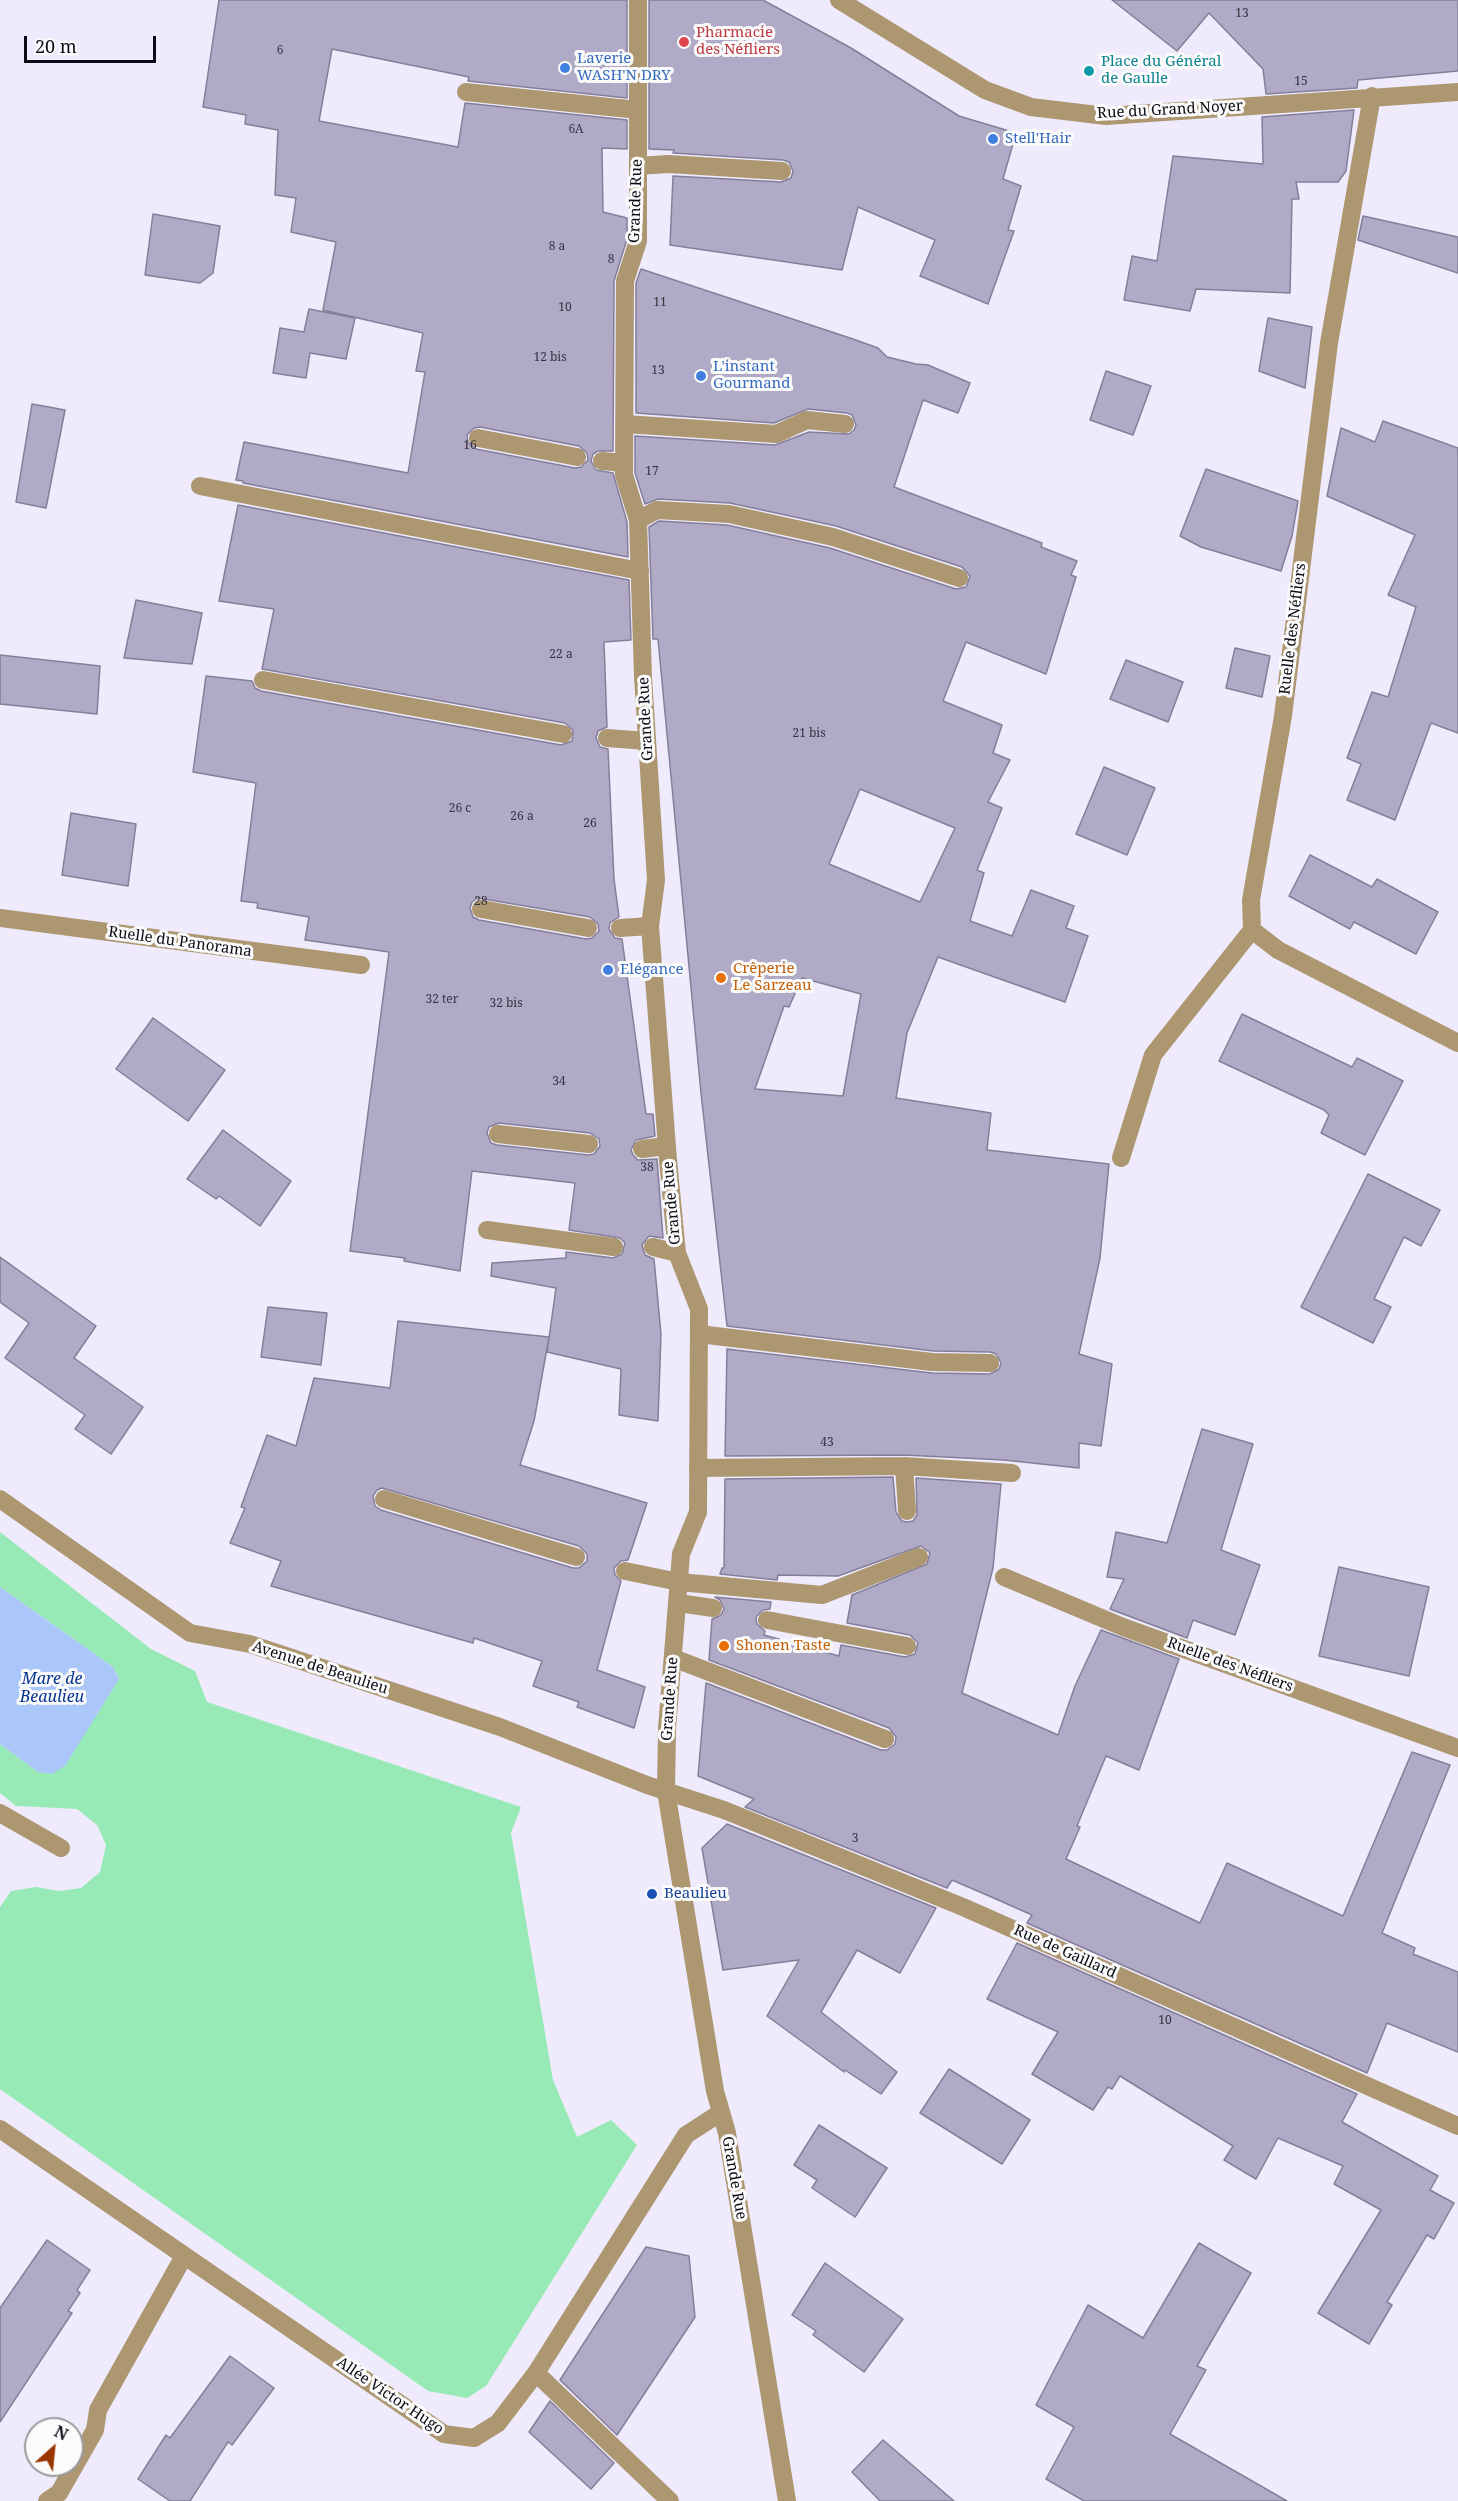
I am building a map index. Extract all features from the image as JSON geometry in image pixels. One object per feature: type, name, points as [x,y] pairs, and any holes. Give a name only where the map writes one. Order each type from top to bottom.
[{"type":"street","name":"Grande Rue","points":[[638,0],[638,241],[626,281],[624,475],[638,520],[647,741],[657,880],[650,926],[666,1146],[677,1253],[699,1309],[698,1512],[681,1554],[667,1728],[666,1791],[720,2112],[727,2133],[787,2501]]},
{"type":"street","name":"Rue du Grand Noyer","points":[[839,0],[985,90],[1031,107],[1106,116],[1372,96],[1458,92]]},
{"type":"street","points":[[466,92],[638,110]]},
{"type":"street","name":"Ruelle des Néfliers","points":[[1252,930],[1251,900],[1282,716],[1329,344],[1372,96]]},
{"type":"street","points":[[638,166],[668,164],[782,171]]},
{"type":"street","points":[[625,424],[776,434],[807,420],[845,424]]},
{"type":"street","points":[[478,438],[577,457]]},
{"type":"street","points":[[602,461],[624,463]]},
{"type":"street","points":[[200,486],[640,571]]},
{"type":"street","points":[[638,520],[657,510],[729,514],[833,537],[959,578]]},
{"type":"street","points":[[263,680],[563,734]]},
{"type":"street","points":[[607,738],[647,741]]},
{"type":"street","points":[[481,909],[588,928]]},
{"type":"street","name":"Ruelle du Panorama","points":[[0,918],[361,965]]},
{"type":"street","points":[[620,928],[650,926]]},
{"type":"street","points":[[1122,1158],[1153,1055],[1252,930],[1278,950],[1458,1043]]},
{"type":"street","points":[[498,1134],[589,1144]]},
{"type":"street","points":[[642,1149],[666,1146]]},
{"type":"street","points":[[487,1230],[614,1247]]},
{"type":"street","points":[[653,1247],[677,1253]]},
{"type":"street","points":[[699,1334],[932,1362],[990,1363]]},
{"type":"street","points":[[698,1468],[904,1466],[1012,1473]]},
{"type":"street","points":[[904,1466],[907,1511]]},
{"type":"street","name":"Avenue de Beaulieu","points":[[0,1499],[190,1633],[250,1644],[500,1727],[666,1791]]},
{"type":"street","points":[[384,1499],[576,1557]]},
{"type":"street","points":[[625,1571],[679,1582],[822,1595],[919,1557]]},
{"type":"street","name":"Ruelle des Néfliers","points":[[1004,1577],[1122,1627],[1458,1748]]},
{"type":"street","points":[[678,1603],[713,1608]]},
{"type":"street","points":[[767,1620],[907,1646]]},
{"type":"street","points":[[673,1658],[885,1739]]},
{"type":"street","name":"Rue de Gaillard","points":[[666,1791],[724,1810],[963,1906],[1458,2126]]},
{"type":"street","points":[[0,1813],[61,1848]]},
{"type":"street","name":"Allée Victor Hugo","points":[[0,2129],[444,2434],[474,2438],[498,2423],[536,2373],[686,2135],[720,2112]]},
{"type":"street","points":[[47,2501],[59,2493],[95,2430],[98,2410],[184,2256]]},
{"type":"street","points":[[536,2373],[670,2501]]},
{"type":"green space","points":[[0,1532],[151,1649],[195,1671],[207,1702],[521,1807],[511,1833],[553,2080],[577,2137],[611,2120],[637,2145],[486,2386],[467,2398],[428,2391],[0,2089],[0,1907],[11,1891],[36,1887],[59,1891],[81,1888],[100,1872],[106,1845],[97,1825],[77,1809],[16,1806],[0,1793],[0,1744],[38,1772],[119,1679],[113,1667],[0,1587]]},
{"type":"water","name":"Mare de Beaulieu","points":[[0,1587],[113,1667],[119,1679],[65,1766],[52,1774],[38,1772],[0,1744]]},
{"type":"building","points":[[219,0],[627,0],[627,98],[468,81],[469,77],[332,49],[319,121],[458,147],[465,103],[627,120],[627,149],[602,148],[603,212],[627,218],[627,239],[614,281],[613,451],[598,451],[593,454],[591,461],[596,470],[613,473],[627,522],[628,557],[236,480],[244,442],[408,473],[425,372],[416,371],[423,333],[323,310],[336,242],[291,232],[296,198],[275,195],[278,130],[245,124],[246,115],[203,107]],"holes":[[[480,427],[579,446],[587,453],[588,460],[581,467],[575,468],[476,449],[468,442],[467,435],[474,428]]]},
{"type":"building","points":[[649,0],[763,0],[851,48],[959,116],[1016,133],[1003,179],[1021,186],[1008,230],[1014,231],[988,304],[920,276],[935,240],[858,207],[842,270],[670,245],[673,176],[781,182],[791,178],[793,171],[789,162],[783,160],[673,153],[674,150],[649,149]]},
{"type":"building","points":[[1112,0],[1458,0],[1458,71],[1358,80],[1357,88],[1266,94],[1263,69],[1209,13],[1177,51]]},
{"type":"building","points":[[1354,110],[1346,171],[1338,182],[1296,182],[1299,199],[1292,199],[1290,293],[1196,289],[1190,311],[1124,300],[1132,256],[1157,261],[1173,156],[1263,164],[1262,117]]},
{"type":"building","points":[[153,214],[220,226],[213,273],[200,283],[145,275]]},
{"type":"building","points":[[1363,216],[1458,237],[1458,273],[1358,240]]},
{"type":"building","points":[[641,269],[853,339],[878,348],[887,357],[928,365],[970,383],[958,413],[923,400],[894,487],[1042,543],[1041,547],[1077,561],[1071,575],[1076,577],[1046,674],[966,642],[943,701],[1002,725],[993,753],[1010,760],[988,802],[1002,808],[977,870],[984,873],[970,921],[1012,936],[1031,890],[1074,906],[1066,928],[1088,936],[1065,1002],[938,957],[907,1033],[896,1098],[991,1113],[987,1150],[1109,1164],[1100,1258],[1079,1354],[1112,1364],[1101,1446],[1079,1443],[1079,1468],[1004,1460],[904,1455],[725,1456],[727,1349],[932,1373],[990,1374],[999,1369],[1001,1363],[996,1354],[990,1352],[933,1351],[727,1326],[701,1093],[658,639],[653,639],[649,527],[659,521],[727,525],[830,548],[956,589],[966,587],[970,576],[962,567],[836,526],[730,503],[658,499],[645,504],[635,473],[635,436],[775,445],[809,432],[849,434],[856,425],[852,415],[847,413],[808,409],[774,423],[636,413],[636,283]],"holes":[[[860,789],[955,828],[920,902],[829,864]],[[802,978],[861,994],[843,1096],[755,1089],[784,1006],[789,1007]]]},
{"type":"building","points":[[309,309],[355,318],[346,359],[310,353],[306,378],[273,373],[280,328],[304,332]]},
{"type":"building","points":[[1268,318],[1312,327],[1305,388],[1259,371]]},
{"type":"building","points":[[1106,371],[1151,386],[1133,435],[1090,420]]},
{"type":"building","points":[[32,404],[65,410],[46,508],[16,502]]},
{"type":"building","points":[[1383,421],[1458,448],[1458,733],[1431,723],[1395,820],[1347,800],[1361,764],[1347,758],[1372,692],[1388,697],[1416,607],[1388,595],[1415,535],[1327,496],[1341,428],[1375,442]]},
{"type":"building","points":[[1206,469],[1298,501],[1292,536],[1281,571],[1201,547],[1180,536]]},
{"type":"building","points":[[238,505],[629,580],[631,640],[604,642],[607,727],[598,731],[596,738],[600,747],[608,749],[614,879],[619,917],[610,923],[609,929],[615,938],[622,939],[646,1114],[653,1114],[655,1136],[636,1140],[631,1150],[638,1160],[657,1159],[663,1238],[649,1236],[642,1245],[645,1255],[654,1259],[661,1334],[658,1421],[619,1415],[621,1369],[547,1352],[556,1288],[491,1276],[492,1263],[566,1258],[566,1252],[613,1258],[622,1254],[625,1243],[620,1238],[569,1230],[575,1183],[472,1171],[460,1271],[404,1261],[405,1258],[350,1251],[389,952],[305,940],[309,917],[257,908],[258,903],[241,901],[256,783],[193,772],[206,676],[252,681],[255,688],[261,691],[561,745],[572,741],[573,730],[565,723],[262,669],[274,609],[219,601]],"holes":[[[478,898],[590,917],[598,924],[599,931],[592,938],[586,939],[479,920],[473,917],[470,908],[472,902]],[[499,1123],[590,1133],[599,1139],[600,1146],[594,1154],[588,1155],[497,1145],[491,1143],[487,1133],[489,1127]]]},
{"type":"building","points":[[136,600],[202,613],[192,664],[124,658]]},
{"type":"building","points":[[1235,648],[1270,656],[1262,697],[1226,688]]},
{"type":"building","points":[[0,655],[100,666],[97,714],[0,704]]},
{"type":"building","points":[[1126,660],[1183,682],[1168,722],[1110,699]]},
{"type":"building","points":[[1104,767],[1155,788],[1127,855],[1076,834]]},
{"type":"building","points":[[71,813],[136,824],[128,886],[62,875]]},
{"type":"building","points":[[1310,855],[1372,887],[1377,879],[1438,912],[1416,954],[1354,922],[1350,929],[1289,896]]},
{"type":"building","points":[[1242,1014],[1352,1067],[1357,1058],[1403,1081],[1365,1155],[1321,1133],[1329,1115],[1324,1110],[1219,1061]]},
{"type":"building","points":[[153,1018],[225,1070],[188,1121],[116,1069]]},
{"type":"building","points":[[223,1130],[291,1181],[260,1226],[219,1196],[216,1199],[187,1179]]},
{"type":"building","points":[[1368,1174],[1440,1210],[1421,1246],[1404,1237],[1374,1299],[1391,1307],[1373,1343],[1301,1307]]},
{"type":"building","points":[[0,1257],[96,1326],[74,1358],[143,1407],[111,1454],[75,1429],[85,1415],[5,1358],[29,1323],[0,1302]]},
{"type":"building","points":[[268,1307],[327,1313],[321,1365],[261,1357]]},
{"type":"building","points":[[398,1321],[549,1337],[534,1421],[520,1465],[647,1503],[628,1560],[621,1561],[614,1568],[615,1575],[621,1581],[597,1670],[645,1687],[634,1728],[577,1707],[579,1702],[533,1686],[542,1661],[474,1638],[473,1643],[271,1586],[281,1561],[230,1543],[245,1508],[241,1507],[267,1435],[296,1446],[314,1378],[390,1388]],"holes":[[[382,1488],[579,1546],[587,1554],[587,1561],[579,1568],[573,1568],[381,1510],[375,1506],[373,1496],[377,1490]]]},
{"type":"building","points":[[1202,1429],[1253,1444],[1221,1550],[1260,1565],[1235,1635],[1193,1620],[1187,1638],[1110,1609],[1124,1579],[1107,1577],[1116,1532],[1167,1543]]},
{"type":"building","points":[[893,1477],[896,1512],[902,1521],[907,1522],[913,1521],[917,1515],[916,1478],[1001,1484],[993,1568],[962,1693],[1058,1735],[1075,1686],[1101,1630],[1179,1659],[1139,1770],[1106,1756],[1066,1859],[1200,1923],[1227,1863],[1343,1916],[1412,1752],[1450,1765],[1382,1933],[1415,1948],[1413,1954],[1458,1972],[1458,2052],[1387,2023],[1367,2073],[1027,1923],[1032,1915],[952,1880],[947,1888],[745,1807],[754,1799],[698,1776],[706,1683],[881,1750],[887,1750],[895,1744],[896,1737],[889,1728],[709,1660],[712,1619],[721,1615],[724,1609],[720,1600],[715,1597],[771,1602],[770,1609],[763,1610],[756,1617],[757,1624],[765,1631],[764,1635],[839,1656],[841,1645],[905,1657],[915,1654],[918,1643],[910,1635],[847,1623],[852,1595],[927,1564],[930,1553],[921,1546],[838,1576],[778,1575],[777,1580],[720,1574],[724,1568],[725,1479]]},
{"type":"building","points":[[1339,1567],[1429,1587],[1409,1676],[1319,1656]]},
{"type":"building","points":[[727,1824],[936,1908],[900,1973],[857,1950],[821,2012],[897,2072],[881,2094],[845,2070],[844,2072],[767,2016],[799,1960],[723,1970],[702,1848]]},
{"type":"building","points":[[1017,1943],[1357,2094],[1342,2122],[1438,2176],[1430,2190],[1454,2203],[1434,2239],[1427,2235],[1387,2302],[1392,2305],[1369,2344],[1318,2313],[1381,2210],[1334,2184],[1343,2166],[1278,2138],[1256,2179],[1224,2160],[1233,2146],[1120,2076],[1112,2089],[1108,2087],[1093,2110],[1032,2074],[1058,2032],[987,1999]]},
{"type":"building","points":[[949,2069],[1030,2120],[1002,2164],[920,2113]]},
{"type":"building","points":[[819,2125],[887,2168],[855,2217],[812,2188],[817,2180],[794,2165]]},
{"type":"building","points":[[47,2240],[90,2270],[77,2290],[80,2293],[68,2311],[72,2313],[0,2422],[0,2308]]},
{"type":"building","points":[[1199,2243],[1251,2273],[1197,2366],[1206,2370],[1170,2434],[1287,2501],[1084,2501],[1046,2479],[1074,2427],[1036,2405],[1088,2305],[1143,2338]]},
{"type":"building","points":[[646,2247],[689,2256],[695,2317],[617,2435],[560,2380]]},
{"type":"building","points":[[825,2263],[903,2319],[864,2372],[813,2335],[816,2331],[792,2315]]},
{"type":"building","points":[[230,2356],[274,2388],[232,2445],[228,2442],[190,2501],[170,2501],[138,2479],[166,2435],[170,2438]]},
{"type":"building","points":[[550,2401],[614,2463],[591,2489],[529,2432]]},
{"type":"building","points":[[883,2440],[954,2501],[880,2501],[852,2472]]},
{"type":"place","name":"Pharmacie des Néfliers","points":[[684,42]]},
{"type":"place","name":"Laverie WASH'N DRY","points":[[565,68]]},
{"type":"place","name":"Place du Général de Gaulle","points":[[1089,71]]},
{"type":"place","name":"Stell'Hair","points":[[993,139]]},
{"type":"place","name":"L'instant Gourmand","points":[[701,376]]},
{"type":"place","name":"Elégance","points":[[608,970]]},
{"type":"place","name":"Crêperie Le Sarzeau","points":[[721,978]]},
{"type":"place","name":"Shonen Taste","points":[[724,1646]]},
{"type":"place","name":"Beaulieu","points":[[652,1894]]}]
